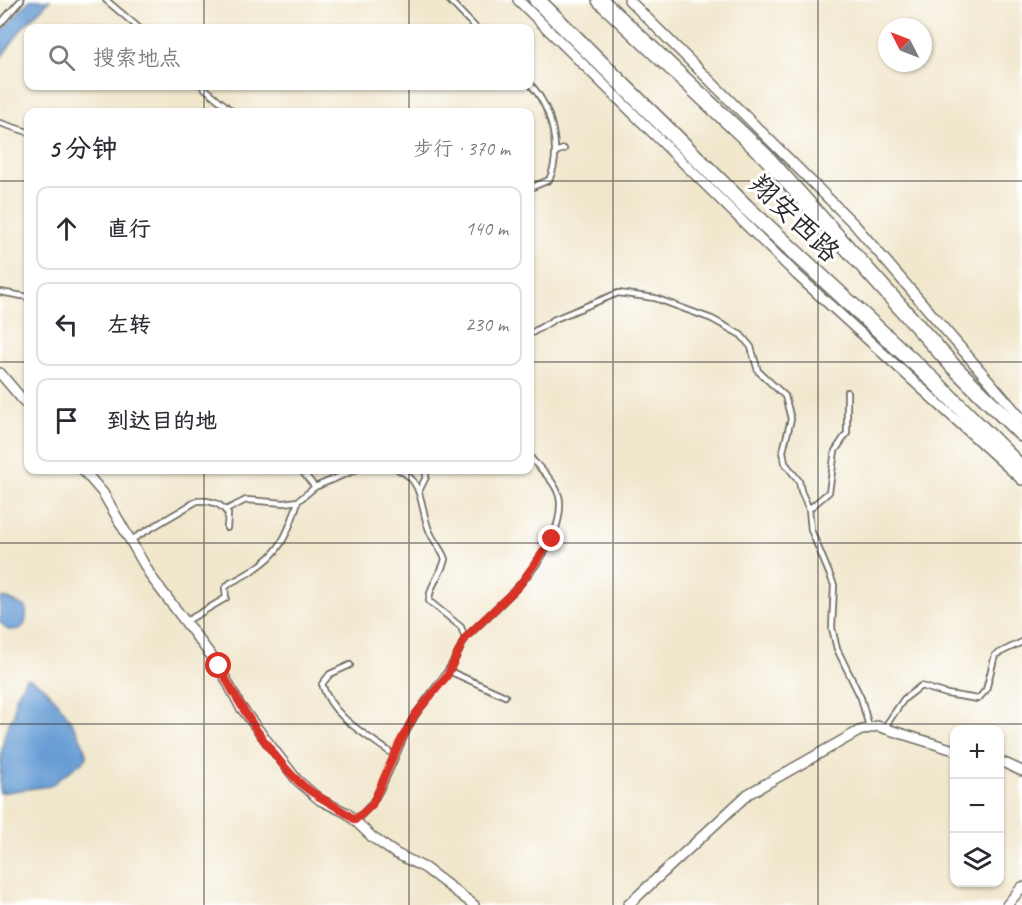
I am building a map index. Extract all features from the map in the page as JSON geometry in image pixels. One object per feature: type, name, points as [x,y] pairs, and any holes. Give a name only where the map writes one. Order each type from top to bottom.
[{"type":"main road","name":"翔安西路","points":[[537,0],[746,207],[934,381],[1022,469]]},
{"type":"main road","name":"翔安西路","points":[[605,5],[766,156],[945,358],[1022,434]]},
{"type":"street","points":[[518,0],[797,275],[1022,480]]},
{"type":"street","points":[[629,0],[808,175],[854,224],[1022,419]]},
{"type":"street","points":[[0,373],[24,401]]},
{"type":"street","points":[[86,474],[103,493],[152,579],[219,666],[240,706],[297,780],[320,800],[347,813],[395,854],[425,868],[474,905]]},
{"type":"street","points":[[628,905],[748,794],[869,727],[884,728],[950,749]]},
{"type":"street","points":[[1004,763],[1022,771]]},
{"type":"street","points":[[1007,905],[1022,887]]},
{"type":"lane","points":[[0,24],[21,0]]},
{"type":"lane","points":[[106,0],[134,24]]},
{"type":"lane","points":[[449,0],[472,24]]},
{"type":"lane","points":[[534,88],[540,95],[555,152],[549,180],[534,186]]},
{"type":"lane","points":[[207,90],[228,108]]},
{"type":"lane","points":[[0,123],[24,131]]},
{"type":"lane","points":[[555,152],[564,149]]},
{"type":"lane","points":[[0,292],[24,296]]},
{"type":"lane","points":[[534,332],[555,319],[618,293],[655,298],[712,319],[741,335],[751,347],[758,371],[785,396],[791,418],[783,452],[785,463],[799,481],[810,509],[811,530],[834,585],[832,628],[837,649],[861,698],[869,727]]},
{"type":"lane","points":[[810,509],[829,492],[835,451],[847,433],[847,392]]},
{"type":"lane","points":[[355,820],[372,805],[394,754],[414,716],[450,671],[465,638],[519,586],[552,539],[560,501],[550,479],[534,461]]},
{"type":"lane","points":[[304,474],[315,487]]},
{"type":"lane","points":[[226,510],[246,500],[284,503],[298,501],[315,487],[346,474]]},
{"type":"lane","points":[[408,474],[419,491],[429,531],[445,559],[443,568],[429,591],[429,600],[461,627],[465,638]]},
{"type":"lane","points":[[419,491],[426,474]]},
{"type":"lane","points":[[131,540],[197,501],[207,500],[226,510]]},
{"type":"lane","points":[[184,622],[225,598],[225,588],[230,583],[269,561],[290,530],[298,501]]},
{"type":"lane","points":[[226,510],[227,528]]},
{"type":"lane","points":[[884,728],[904,699],[921,686],[947,694],[978,699],[986,690],[995,655],[1022,642]]},
{"type":"lane","points":[[350,665],[326,677],[322,684],[324,693],[331,706],[340,715],[394,754]]},
{"type":"lane","points":[[450,671],[505,696]]},
{"type":"water","points":[[30,0],[50,0],[24,24],[0,59],[0,33]]},
{"type":"water","points":[[4,597],[26,607],[25,622],[19,629],[8,630],[0,622],[0,599]]},
{"type":"water","points":[[26,678],[45,689],[55,699],[80,736],[87,758],[50,786],[0,793],[3,740],[14,715],[15,699]]},
{"type":"route","points":[[219,666],[240,706],[297,780],[320,800],[347,813],[355,820],[372,805],[414,716],[447,676],[465,638],[519,586],[552,539]]}]
